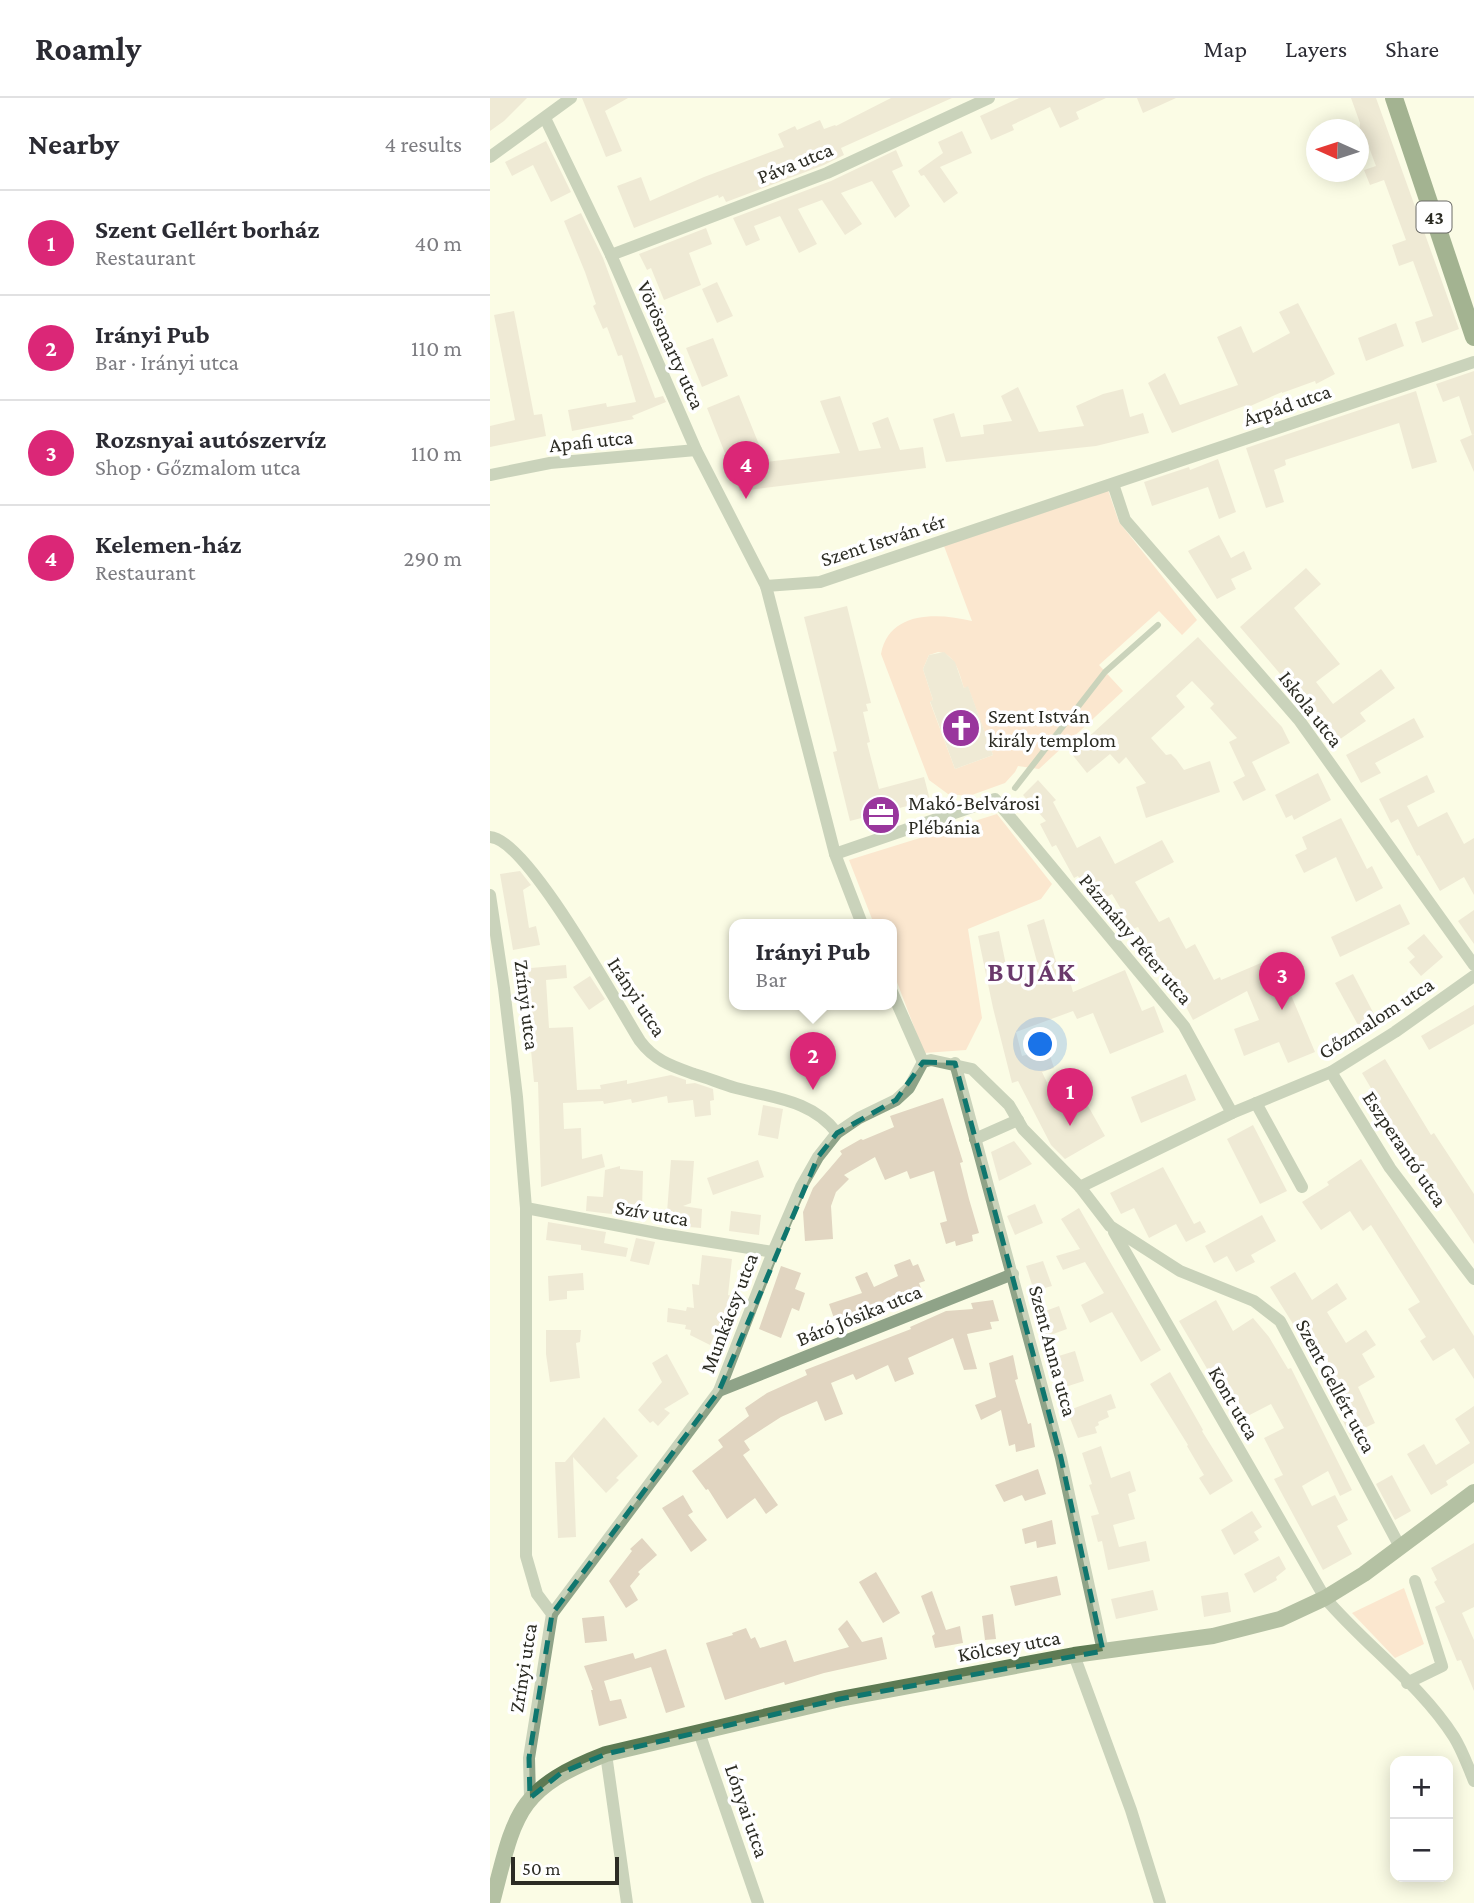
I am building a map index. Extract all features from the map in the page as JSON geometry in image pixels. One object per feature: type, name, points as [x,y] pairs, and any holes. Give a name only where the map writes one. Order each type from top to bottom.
[{"type":"main road","name":"43","points":[[1394,98],[1474,337]]},
{"type":"main road","name":"Kölcsey utca","points":[[530,1797],[561,1773],[606,1754],[840,1699],[1103,1651],[1213,1636],[1280,1619],[1325,1598],[1364,1574],[1474,1492]]},
{"type":"main road","name":"Zrínyi utca","points":[[492,1903],[515,1822],[530,1797]]},
{"type":"street","points":[[490,158],[571,98]]},
{"type":"street","name":"Páva utca","points":[[611,255],[827,173],[989,98]]},
{"type":"street","name":"Vörösmarty utca","points":[[545,118],[611,255],[696,450],[766,586]]},
{"type":"street","name":"Árpád utca","points":[[1113,484],[1474,362]]},
{"type":"street","name":"Apafi utca","points":[[490,475],[550,463],[696,450]]},
{"type":"street","name":"Szent István tér","points":[[766,586],[820,582],[1113,484]]},
{"type":"street","name":"Iskola utca","points":[[1113,484],[1125,520],[1299,720],[1474,965]]},
{"type":"street","points":[[766,586],[835,854],[860,919]]},
{"type":"street","name":"Pázmány Péter utca","points":[[835,854],[995,799],[1184,1026],[1232,1113]]},
{"type":"street","name":"Irányi utca","points":[[490,837],[494,836],[507,844],[532,870],[560,910],[640,1041],[655,1058],[670,1066],[735,1087],[792,1101],[821,1116],[836,1133]]},
{"type":"street","name":"Zrínyi utca","points":[[490,895],[517,1097],[526,1209],[526,1556],[537,1594],[552,1614],[529,1758],[530,1797]]},
{"type":"street","name":"Gőzmalom utca","points":[[1080,1188],[1232,1113],[1331,1072],[1395,1032],[1474,976]]},
{"type":"street","points":[[897,1003],[923,1062],[931,1060],[955,1063]]},
{"type":"street","name":"Munkácsy utca","points":[[552,1614],[719,1391],[773,1252],[801,1187],[818,1157],[836,1133],[896,1100],[909,1088],[923,1062]]},
{"type":"street","name":"Szent Gellért utca","points":[[955,1063],[972,1069],[1009,1105],[1023,1129],[1080,1188],[1110,1226],[1180,1271],[1254,1301],[1280,1321],[1400,1547]]},
{"type":"street","name":"Szent Anna utca","points":[[955,1063],[1062,1458],[1103,1651]]},
{"type":"street","name":"Eszperantó utca","points":[[1331,1072],[1390,1168],[1474,1279]]},
{"type":"street","points":[[1256,1103],[1302,1187]]},
{"type":"street","points":[[975,1139],[1018,1120]]},
{"type":"street","name":"Szív utca","points":[[526,1209],[773,1252]]},
{"type":"street","name":"Kont utca","points":[[1110,1226],[1325,1598]]},
{"type":"street","name":"Báró Jósika utca","points":[[719,1391],[1013,1275]]},
{"type":"street","points":[[1407,1682],[1442,1666],[1415,1581]]},
{"type":"street","points":[[1325,1598],[1346,1623],[1431,1706],[1455,1738],[1474,1781]]},
{"type":"street","points":[[1074,1656],[1131,1810],[1160,1903]]},
{"type":"street","name":"Lónyai utca","points":[[699,1732],[758,1903]]},
{"type":"street","points":[[606,1754],[626,1903]]},
{"type":"lane","points":[[1015,788],[1105,672],[1158,625]]},
{"type":"highlighted area","points":[[923,1062],[955,1063],[1061,1458],[1103,1651],[840,1699],[606,1754],[561,1773],[530,1798],[529,1758],[552,1614],[719,1391],[818,1157],[837,1133],[896,1100]]},
{"type":"shaded area","points":[[1108,490],[1119,522],[1197,620],[1182,635],[1159,611],[1099,665],[1123,691],[1039,769],[1018,766],[1005,783],[969,796],[948,794],[929,780],[881,654],[894,629],[905,622],[931,616],[972,621],[944,546]],"holes":[[[938,652],[956,665],[964,688],[968,687],[993,755],[955,769],[930,702],[933,700],[923,669],[929,655]]]},
{"type":"shaded area","points":[[997,814],[1052,884],[1041,899],[968,929],[982,1018],[966,1050],[924,1053],[897,982],[897,919],[872,919],[849,860]]},
{"type":"shaded area","points":[[1404,1588],[1424,1644],[1395,1658],[1352,1613]]},
{"type":"building","points":[[490,98],[527,98],[490,131]]},
{"type":"building","points":[[582,98],[628,98],[605,111],[622,151],[606,157]]},
{"type":"building","points":[[891,98],[952,98],[841,148],[844,155],[824,165],[726,202],[723,196],[719,198],[718,195],[634,228],[617,186],[641,177],[650,201],[784,147],[778,134],[795,126],[797,130],[820,120],[824,129],[836,126]]},
{"type":"building","points":[[1019,98],[1106,98],[1076,112],[1079,119],[1060,128],[1050,107],[1012,125],[1014,130],[991,140],[980,116]]},
{"type":"building","points":[[1137,98],[1176,98],[1143,113]]},
{"type":"building","points":[[1351,98],[1376,98],[1459,329],[1422,343],[1415,322],[1433,316],[1413,261],[1399,266],[1392,245],[1406,240],[1384,180],[1370,185],[1369,182],[1369,168],[1376,166],[1369,147],[1369,119],[1359,119]]},
{"type":"building","points":[[962,131],[972,153],[940,167],[958,193],[944,203],[924,175],[921,176],[918,171],[943,153],[938,142]]},
{"type":"building","points":[[546,141],[571,192],[551,202],[533,165],[512,176],[505,162]]},
{"type":"building","points":[[896,150],[903,166],[892,171],[910,206],[895,218],[872,181],[841,193],[862,224],[845,235],[822,200],[798,209],[817,244],[799,253],[780,216],[754,226],[760,240],[746,246],[733,218],[831,181]]},
{"type":"building","points":[[581,213],[603,258],[655,398],[663,396],[666,402],[632,416],[634,419],[572,431],[568,410],[606,403],[607,407],[636,402],[622,355],[618,356],[607,327],[603,329],[593,306],[596,304],[564,221]]},
{"type":"building","points":[[706,228],[712,244],[689,253],[701,285],[664,300],[651,268],[647,270],[639,254]]},
{"type":"building","points":[[717,282],[733,316],[717,323],[702,289]]},
{"type":"building","points":[[1298,303],[1335,374],[1316,384],[1315,381],[1282,392],[1248,407],[1247,405],[1172,433],[1148,383],[1165,373],[1180,405],[1238,385],[1217,337],[1241,326],[1253,353],[1290,333],[1279,312]]},
{"type":"building","points":[[514,311],[534,415],[542,414],[546,436],[490,447],[490,426],[515,420],[494,315]]},
{"type":"building","points":[[1396,323],[1404,346],[1366,361],[1358,338]]},
{"type":"building","points":[[713,338],[728,376],[702,387],[686,348]]},
{"type":"building","points":[[1474,371],[1472,435],[1459,396],[1443,402],[1436,384]]},
{"type":"building","points":[[1018,387],[1039,432],[1084,426],[1076,406],[1103,394],[1123,389],[1130,417],[1143,413],[1149,433],[1096,446],[946,462],[933,419],[954,413],[961,437],[984,434],[983,425],[1012,421],[1001,396]]},
{"type":"building","points":[[1416,391],[1437,462],[1412,469],[1399,423],[1285,460],[1286,465],[1274,470],[1284,502],[1266,508],[1246,448]]},
{"type":"building","points":[[739,395],[766,462],[840,453],[820,401],[840,396],[859,451],[881,448],[872,423],[888,417],[900,450],[923,447],[926,468],[740,491],[707,408]]},
{"type":"building","points":[[1474,434],[1474,472],[1460,440]]},
{"type":"building","points":[[1218,459],[1236,512],[1219,519],[1208,487],[1152,506],[1144,482],[1189,467],[1190,470]]},
{"type":"building","points":[[1219,535],[1231,558],[1244,551],[1252,569],[1231,579],[1236,589],[1217,599],[1188,551]]},
{"type":"building","points":[[1306,568],[1321,584],[1294,608],[1340,664],[1316,682],[1333,704],[1381,669],[1395,688],[1360,713],[1366,721],[1336,742],[1308,703],[1306,704],[1240,627]]},
{"type":"building","points":[[847,606],[871,703],[866,704],[868,711],[863,712],[870,742],[867,743],[879,789],[924,777],[930,800],[850,821],[833,752],[837,751],[804,617]]},
{"type":"building","points":[[1198,637],[1282,727],[1290,743],[1252,762],[1266,790],[1243,801],[1233,782],[1245,776],[1229,742],[1237,738],[1210,708],[1214,704],[1192,681],[1176,696],[1185,707],[1151,738],[1166,755],[1171,754],[1184,770],[1210,761],[1220,792],[1146,818],[1136,787],[1146,783],[1126,757],[1119,764],[1110,754],[1087,773],[1071,753]]},
{"type":"building","name":"Szent István király templom","points":[[944,652],[955,662],[964,688],[968,686],[993,755],[955,769],[930,701],[933,700],[923,669],[929,655]]},
{"type":"building","points":[[1414,718],[1424,737],[1375,763],[1381,773],[1361,783],[1346,755]]},
{"type":"building","points":[[1318,773],[1331,800],[1294,820],[1292,815],[1286,818],[1275,795]]},
{"type":"building","points":[[1427,775],[1435,792],[1407,806],[1418,827],[1447,812],[1464,844],[1474,838],[1474,895],[1464,877],[1440,891],[1419,855],[1417,856],[1398,819],[1391,823],[1379,799]]},
{"type":"building","points":[[1038,780],[1056,800],[1053,802],[1077,848],[1100,836],[1115,864],[1162,840],[1174,862],[1135,882],[1159,922],[1169,917],[1186,949],[1195,944],[1214,980],[1220,977],[1221,980],[1275,957],[1315,1052],[1288,1063],[1279,1042],[1244,1056],[1234,1029],[1259,1020],[1247,991],[1193,1020],[1174,984],[1168,987],[1138,927],[1133,929],[1112,894],[1094,904],[1078,876],[1074,878],[1056,845],[1052,847],[1040,824],[1046,821],[1023,795]]},
{"type":"building","points":[[1341,818],[1367,869],[1372,866],[1383,888],[1356,902],[1336,857],[1304,873],[1295,855],[1307,849],[1302,837]]},
{"type":"building","points":[[520,871],[531,885],[523,890],[529,928],[536,926],[540,945],[513,950],[500,874]]},
{"type":"building","points":[[1400,904],[1410,924],[1340,957],[1331,937]]},
{"type":"building","points":[[1474,910],[1474,944],[1458,921]]},
{"type":"building","points":[[1044,919],[1057,965],[1065,964],[1073,992],[1125,970],[1142,1011],[1154,1006],[1164,1032],[1110,1054],[1093,1013],[1077,1019],[1073,1011],[1016,1032],[1022,1056],[1048,1049],[1054,1068],[1042,1072],[1057,1103],[1079,1090],[1105,1136],[1065,1159],[1051,1145],[1018,1081],[1012,1083],[978,936],[999,931],[1008,975],[1039,969],[1027,925]]},
{"type":"building","points":[[1424,934],[1443,957],[1421,976],[1409,962],[1415,957],[1407,948]]},
{"type":"building","points":[[566,965],[567,978],[546,980],[549,1028],[573,1027],[577,1090],[601,1089],[600,1085],[627,1080],[627,1084],[671,1075],[686,1080],[686,1084],[695,1083],[713,1089],[714,1100],[710,1101],[711,1115],[695,1117],[693,1100],[668,1103],[667,1096],[632,1103],[631,1099],[604,1104],[603,1101],[563,1103],[564,1129],[581,1128],[582,1159],[602,1154],[605,1167],[541,1187],[538,1082],[534,1082],[526,997],[522,997],[519,969]]},
{"type":"building","points":[[1353,974],[1375,1016],[1358,1025],[1335,983]]},
{"type":"building","points":[[590,976],[605,999],[589,1010],[573,987]]},
{"type":"building","points":[[1474,1005],[1474,1024],[1429,1050],[1421,1036]]},
{"type":"building","points":[[1385,1059],[1431,1135],[1434,1133],[1474,1194],[1474,1244],[1407,1142],[1404,1144],[1362,1073]]},
{"type":"building","points":[[1186,1074],[1196,1100],[1141,1123],[1131,1097]]},
{"type":"building","points":[[943,1098],[963,1162],[960,1163],[979,1233],[972,1235],[973,1241],[956,1246],[955,1241],[946,1244],[940,1223],[947,1221],[934,1171],[910,1179],[907,1171],[885,1180],[875,1157],[844,1175],[849,1179],[836,1192],[831,1206],[833,1239],[805,1241],[803,1212],[813,1188],[842,1154],[840,1151],[861,1139],[894,1127],[890,1116]]},
{"type":"building","points":[[763,1105],[783,1109],[778,1139],[758,1135]]},
{"type":"building","points":[[1253,1125],[1287,1191],[1260,1204],[1227,1139]]},
{"type":"building","points":[[1014,1141],[1032,1164],[999,1181],[991,1152]]},
{"type":"building","points":[[1361,1159],[1474,1336],[1474,1379],[1454,1348],[1433,1361],[1420,1341],[1426,1337],[1408,1309],[1420,1302],[1371,1225],[1363,1231],[1350,1211],[1321,1230],[1302,1202],[1329,1185],[1327,1182]]},
{"type":"building","points":[[671,1160],[694,1161],[691,1203],[683,1206],[702,1209],[701,1228],[666,1225]]},
{"type":"building","points":[[758,1160],[764,1177],[713,1195],[707,1178]]},
{"type":"building","points":[[620,1166],[620,1169],[643,1171],[642,1210],[638,1209],[637,1217],[586,1211],[587,1196],[603,1197],[605,1170]]},
{"type":"building","points":[[1163,1167],[1194,1224],[1200,1221],[1206,1232],[1186,1242],[1176,1224],[1149,1238],[1134,1208],[1121,1214],[1110,1193]]},
{"type":"building","points":[[1035,1204],[1043,1223],[1015,1235],[1007,1216]]},
{"type":"building","points":[[1079,1208],[1161,1350],[1141,1362],[1112,1312],[1090,1323],[1081,1305],[1104,1293],[1085,1262],[1063,1270],[1056,1256],[1080,1249],[1061,1219]]},
{"type":"building","points":[[731,1211],[761,1215],[759,1235],[729,1231]]},
{"type":"building","points":[[1262,1215],[1276,1241],[1251,1255],[1255,1262],[1236,1272],[1227,1256],[1214,1263],[1205,1246]]},
{"type":"building","points":[[548,1222],[606,1232],[604,1243],[628,1248],[626,1257],[581,1250],[581,1245],[546,1240]]},
{"type":"building","points":[[636,1238],[655,1242],[649,1265],[630,1261]]},
{"type":"building","points":[[702,1255],[732,1259],[728,1295],[732,1296],[710,1345],[690,1335],[691,1330],[685,1329],[686,1325],[667,1322],[668,1308],[686,1311],[687,1307],[694,1308],[692,1284],[699,1285]]},
{"type":"building","points":[[910,1259],[913,1266],[918,1264],[925,1281],[919,1283],[922,1291],[896,1301],[897,1304],[872,1315],[837,1327],[829,1304],[862,1293],[855,1277],[867,1272],[874,1287],[898,1276],[894,1265]]},
{"type":"building","points":[[1043,1261],[1052,1286],[1034,1291],[1026,1266]]},
{"type":"building","points":[[781,1266],[801,1273],[795,1289],[805,1293],[799,1311],[792,1308],[781,1338],[759,1329]]},
{"type":"building","points":[[1295,1272],[1312,1300],[1337,1283],[1347,1299],[1327,1312],[1346,1343],[1366,1330],[1376,1345],[1362,1354],[1375,1377],[1358,1387],[1375,1423],[1350,1435],[1339,1413],[1343,1411],[1328,1386],[1331,1385],[1270,1287]]},
{"type":"building","points":[[583,1273],[584,1290],[567,1291],[567,1299],[549,1301],[548,1276]]},
{"type":"building","points":[[993,1300],[999,1321],[990,1322],[992,1329],[967,1334],[977,1369],[964,1370],[953,1338],[908,1358],[914,1374],[895,1382],[888,1365],[856,1380],[853,1374],[831,1383],[843,1414],[825,1421],[817,1401],[781,1417],[744,1441],[750,1450],[743,1455],[778,1505],[766,1514],[755,1498],[727,1519],[708,1489],[706,1490],[692,1471],[723,1447],[718,1440],[749,1416],[745,1408],[767,1393],[807,1375],[805,1370],[911,1329],[910,1327],[946,1311],[973,1309],[971,1303]]},
{"type":"building","points":[[1216,1300],[1233,1331],[1253,1318],[1269,1337],[1288,1369],[1291,1368],[1352,1490],[1340,1496],[1328,1471],[1302,1486],[1312,1506],[1335,1495],[1348,1520],[1337,1526],[1352,1554],[1323,1570],[1274,1479],[1283,1475],[1264,1438],[1284,1428],[1271,1404],[1236,1422],[1179,1321]]},
{"type":"building","points":[[1059,1306],[1067,1329],[1045,1337],[1037,1314]]},
{"type":"building","points":[[546,1330],[581,1330],[580,1342],[576,1343],[580,1378],[550,1382]]},
{"type":"building","points":[[1075,1351],[1084,1381],[1062,1388],[1052,1358]]},
{"type":"building","points":[[667,1354],[689,1394],[664,1409],[670,1413],[658,1426],[653,1421],[650,1423],[638,1410],[662,1382],[652,1363]]},
{"type":"building","points":[[1013,1355],[1018,1379],[1015,1380],[1028,1424],[1031,1423],[1035,1447],[1016,1452],[1015,1444],[1009,1446],[1001,1410],[981,1420],[975,1405],[996,1397],[989,1363]]},
{"type":"building","points":[[1170,1372],[1233,1481],[1210,1495],[1199,1478],[1204,1475],[1188,1445],[1150,1384]]},
{"type":"building","points":[[1111,1394],[1116,1408],[1107,1411],[1109,1417],[1098,1422],[1099,1425],[1095,1427],[1097,1433],[1078,1438],[1067,1411]]},
{"type":"building","points":[[1474,1406],[1474,1463],[1446,1481],[1448,1485],[1431,1495],[1407,1454],[1424,1444],[1436,1465],[1470,1443],[1455,1419]]},
{"type":"building","points":[[604,1417],[638,1456],[616,1478],[619,1480],[606,1493],[573,1457],[576,1537],[558,1538],[555,1462],[565,1462]]},
{"type":"building","points":[[1101,1446],[1111,1478],[1130,1471],[1136,1491],[1128,1494],[1135,1519],[1113,1525],[1119,1547],[1146,1541],[1150,1561],[1108,1570],[1102,1541],[1098,1542],[1091,1516],[1099,1514],[1082,1453]]},
{"type":"building","points":[[1038,1469],[1046,1494],[1025,1501],[1022,1495],[1004,1502],[995,1485]]},
{"type":"building","points":[[1392,1475],[1411,1511],[1395,1520],[1376,1484]]},
{"type":"building","points":[[683,1495],[693,1512],[688,1515],[707,1540],[691,1552],[662,1508]]},
{"type":"building","points":[[1252,1511],[1262,1527],[1254,1532],[1259,1540],[1234,1555],[1221,1530]]},
{"type":"building","points":[[1052,1520],[1056,1544],[1037,1548],[1036,1541],[1025,1544],[1022,1529]]},
{"type":"building","points":[[642,1538],[657,1555],[638,1572],[640,1574],[630,1586],[638,1600],[626,1608],[609,1581],[632,1551],[630,1549]]},
{"type":"building","points":[[1474,1543],[1474,1607],[1462,1613],[1474,1640],[1474,1691],[1461,1660],[1457,1661],[1435,1607],[1445,1602],[1434,1582],[1437,1580],[1431,1568]]},
{"type":"building","points":[[1279,1556],[1286,1569],[1276,1577],[1277,1580],[1254,1593],[1244,1574]]},
{"type":"building","points":[[876,1572],[900,1613],[883,1623],[859,1582]]},
{"type":"building","points":[[1057,1576],[1061,1595],[1015,1606],[1010,1586]]},
{"type":"building","points":[[1153,1590],[1158,1610],[1116,1619],[1111,1599]]},
{"type":"building","points":[[932,1591],[946,1630],[960,1626],[963,1643],[935,1648],[932,1636],[935,1634],[921,1596]]},
{"type":"building","points":[[1228,1592],[1231,1612],[1204,1617],[1201,1596]]},
{"type":"building","points":[[993,1614],[996,1639],[985,1640],[982,1616]]},
{"type":"building","points":[[604,1616],[607,1641],[585,1643],[582,1618]]},
{"type":"building","points":[[847,1620],[862,1642],[882,1637],[887,1659],[785,1685],[784,1682],[725,1700],[706,1643],[746,1628],[751,1639],[755,1637],[760,1648],[786,1640],[794,1662],[849,1647],[838,1629]]},
{"type":"building","points":[[666,1649],[685,1707],[666,1713],[651,1667],[604,1681],[610,1701],[621,1699],[627,1718],[599,1726],[593,1690],[584,1666],[633,1653],[635,1659]]},
{"type":"place","name":"Kelemen-ház","points":[[746,499]]},
{"type":"place","name":"Szent István király templom","points":[[961,728]]},
{"type":"place","name":"Makó-Belvárosi Plébánia","points":[[881,815]]},
{"type":"place","name":"Rozsnyai autószervíz","points":[[1282,1010]]},
{"type":"place","name":"Irányi Pub","points":[[813,1090]]},
{"type":"place","name":"Szent Gellért borház","points":[[1070,1126]]},
{"type":"district","name":"BUJÁK","points":[[1032,971]]}]
